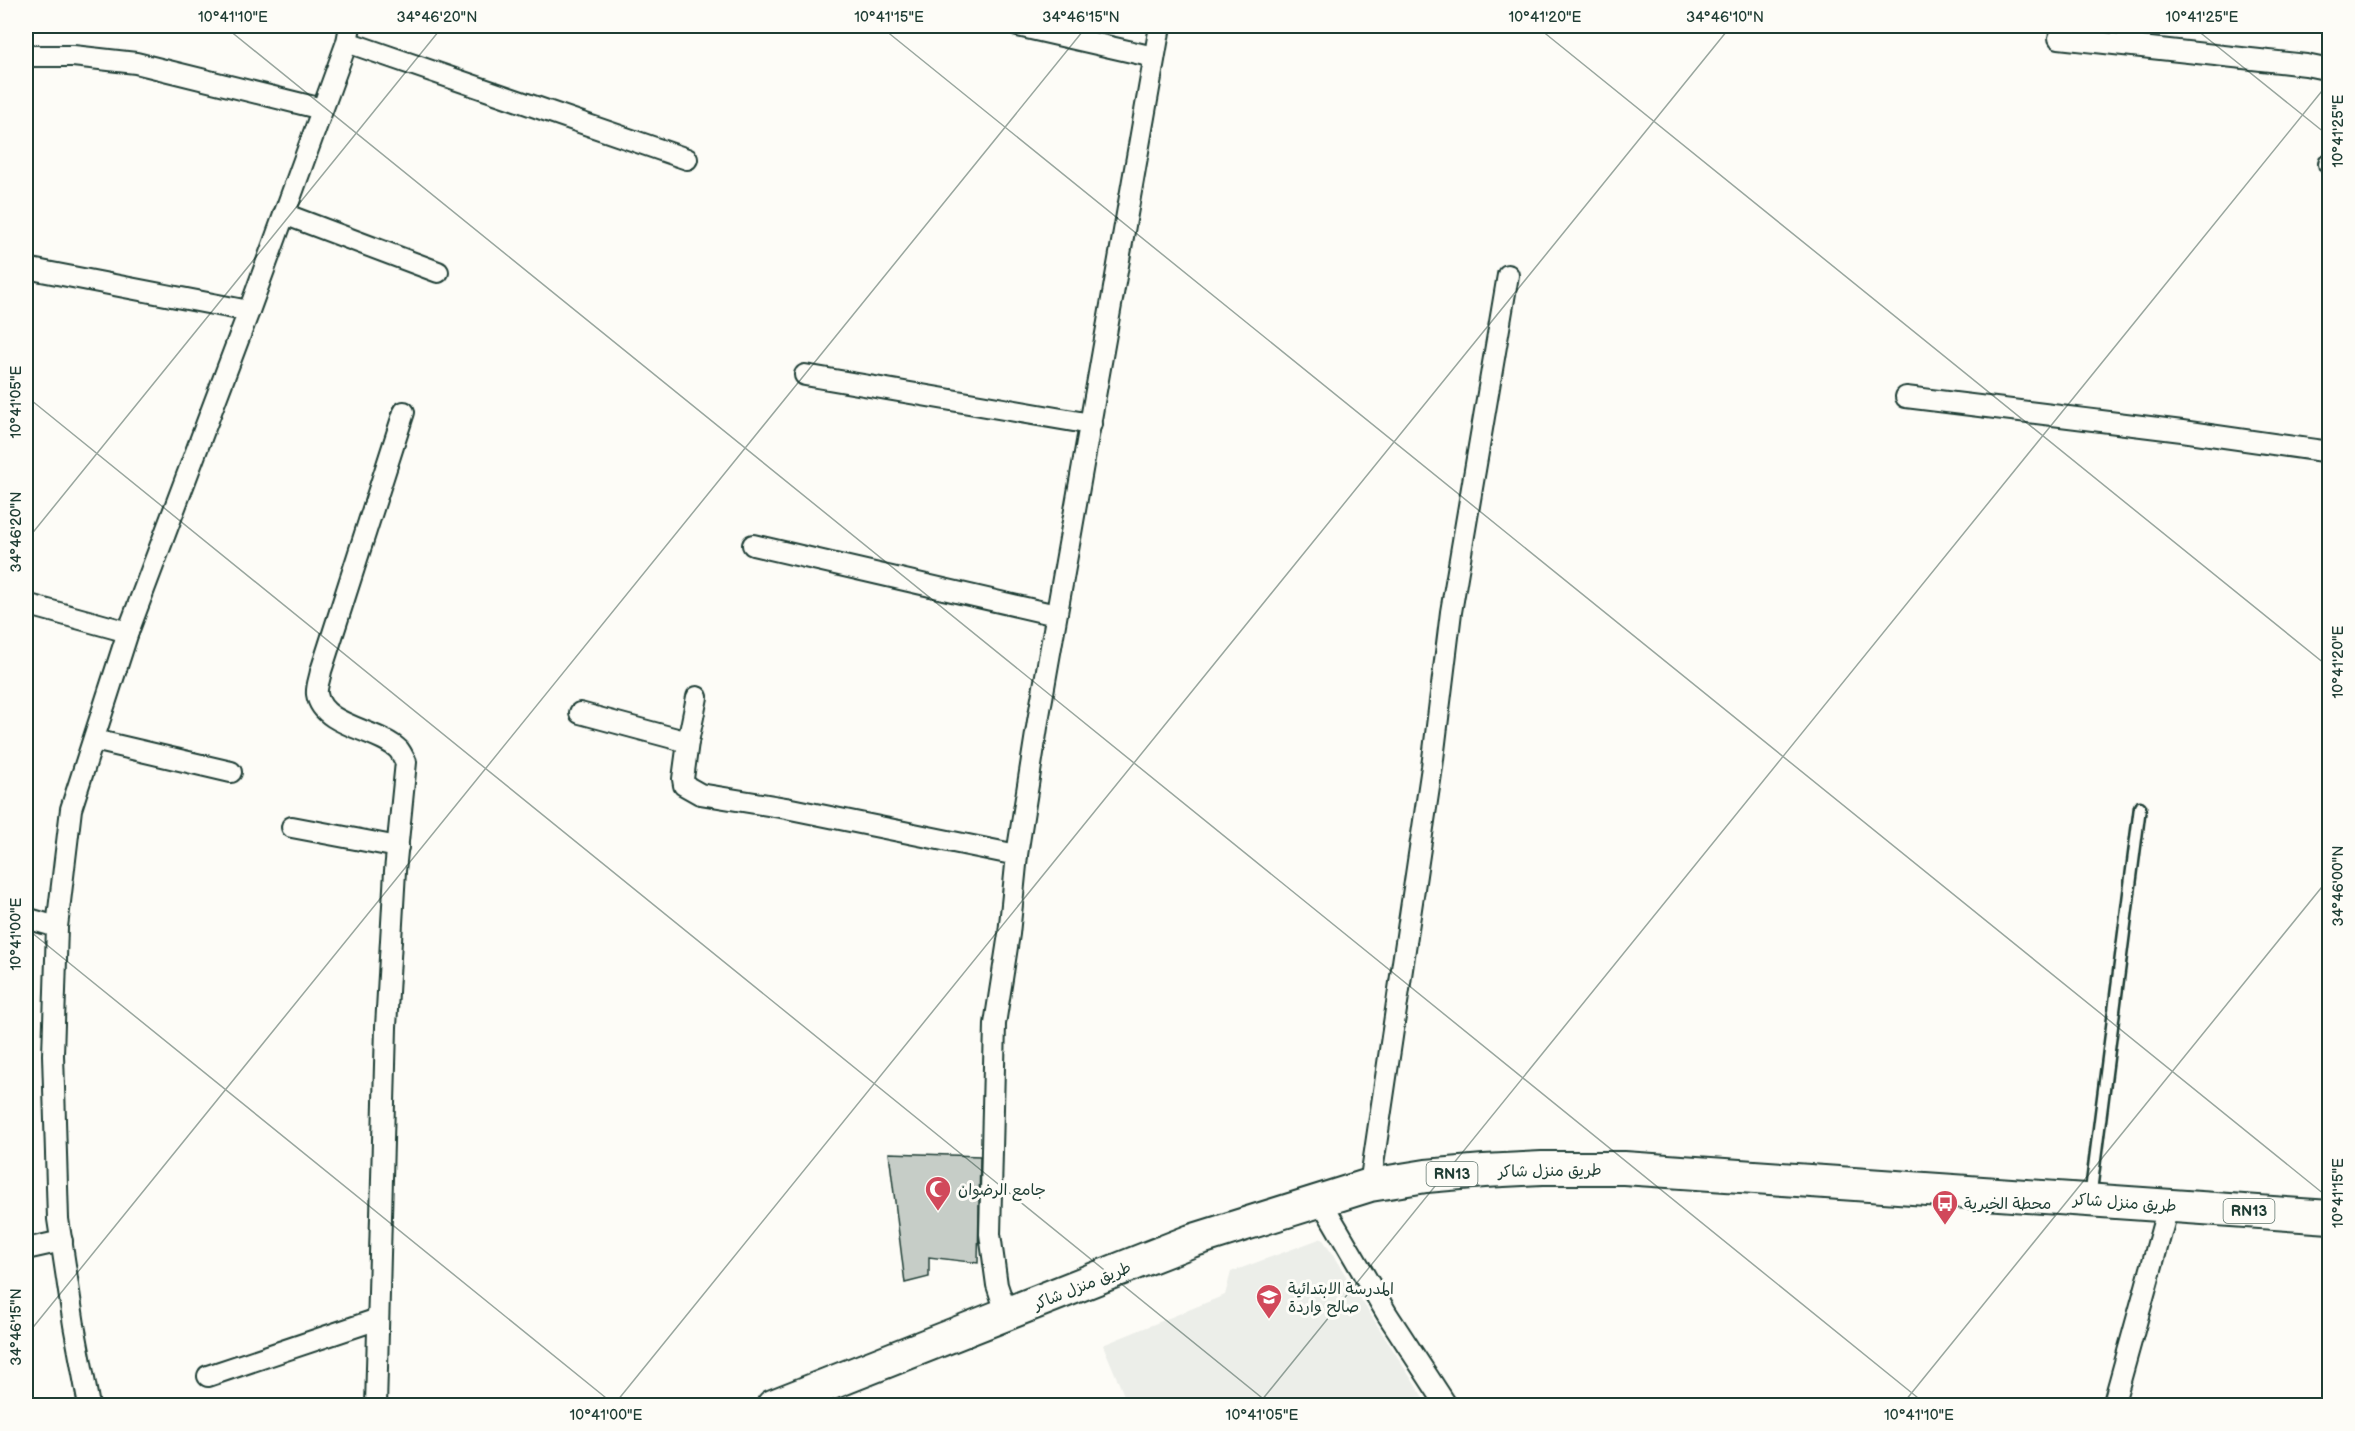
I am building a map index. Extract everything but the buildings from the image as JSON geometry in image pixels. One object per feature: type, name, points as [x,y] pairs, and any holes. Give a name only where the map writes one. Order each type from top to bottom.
[{"type":"main road","name":"طريق منزل شاكر","points":[[773,1406],[819,1397],[1007,1315],[1191,1241],[1370,1185],[1426,1176],[1542,1168],[1624,1168],[2169,1204],[2330,1217]]},
{"type":"street","points":[[1017,26],[1154,57]]},
{"type":"street","points":[[1007,1315],[998,1285],[990,1234],[990,1156],[995,1024],[1009,934],[1017,855],[1056,615],[1160,26]]},
{"type":"street","points":[[89,1406],[58,1219],[53,1055],[57,927],[71,809],[128,632],[249,311],[348,34],[687,159]]},
{"type":"street","points":[[2059,38],[2306,65],[2330,70]]},
{"type":"street","points":[[26,56],[73,56],[136,63],[322,110]]},
{"type":"street","points":[[284,213],[438,272]]},
{"type":"street","points":[[26,268],[249,311]]},
{"type":"street","points":[[1370,1185],[1432,767],[1451,612],[1508,275]]},
{"type":"street","points":[[805,375],[1090,424]]},
{"type":"street","points":[[1906,397],[2182,431],[2330,453]]},
{"type":"street","points":[[376,1406],[386,1027],[406,762],[399,750],[390,743],[332,716],[321,706],[317,692],[321,671],[404,412]]},
{"type":"street","points":[[753,545],[1056,615]]},
{"type":"street","points":[[26,604],[128,632]]},
{"type":"street","points":[[698,697],[683,779],[684,785],[700,794],[786,808],[1017,855]]},
{"type":"street","points":[[580,713],[688,742]]},
{"type":"street","points":[[93,740],[231,772]]},
{"type":"street","points":[[292,827],[398,847]]},
{"type":"street","points":[[26,918],[57,927]]},
{"type":"street","points":[[1321,1201],[1387,1314],[1447,1406]]},
{"type":"street","points":[[2113,1406],[2169,1204]]},
{"type":"street","points":[[26,1249],[63,1241]]},
{"type":"street","points":[[208,1376],[378,1318]]},
{"type":"lane","points":[[2090,1199],[2140,807]]},
{"type":"shaded area","name":"المدرسة الابتدائية صالح واردة","points":[[1322,1238],[1428,1405],[1128,1405],[1103,1345],[1225,1295],[1231,1272]]},
{"type":"place","name":"جامع الرضوان","points":[[938,1212]]},
{"type":"place","name":"محطة الخيرية","points":[[1945,1226]]},
{"type":"place","name":"المدرسة الابتدائية صالح واردة","points":[[1269,1320]]}]
